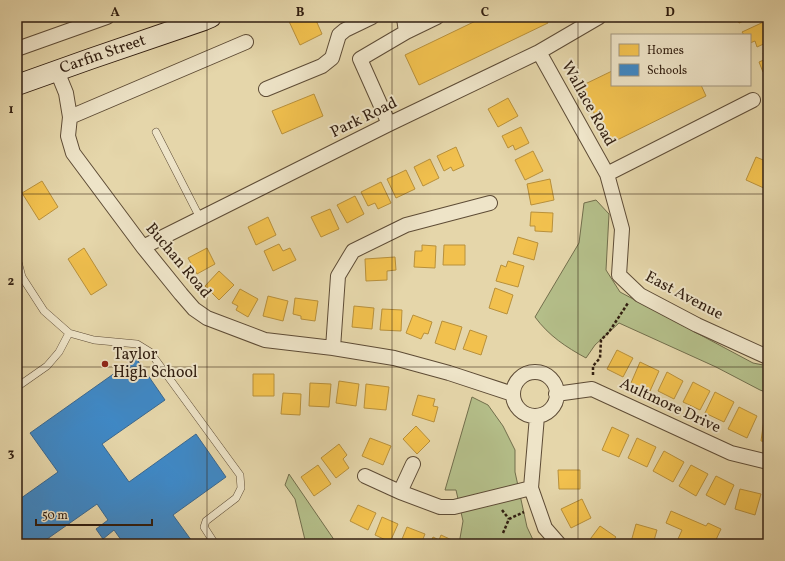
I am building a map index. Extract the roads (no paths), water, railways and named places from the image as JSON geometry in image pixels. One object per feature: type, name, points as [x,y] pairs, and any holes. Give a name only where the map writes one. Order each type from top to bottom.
[{"type":"main road","name":"Carfin Street","points":[[17,86],[211,17]]},
{"type":"street","points":[[17,49],[106,17]]},
{"type":"street","points":[[266,89],[322,66],[332,58],[339,35],[344,30],[372,17]]},
{"type":"street","points":[[402,17],[404,18],[406,32]]},
{"type":"street","points":[[389,124],[360,59],[406,32],[437,17]]},
{"type":"street","name":"Park Road","points":[[143,247],[389,124],[539,52],[590,19]]},
{"type":"street","points":[[70,117],[246,42]]},
{"type":"street","name":"Wallace Road","points":[[539,52],[607,174]]},
{"type":"street","name":"Buchan Road","points":[[56,71],[66,93],[70,117],[68,136],[73,153],[143,247],[194,309],[207,318],[265,340],[333,348],[394,358],[449,373],[512,394]]},
{"type":"street","points":[[607,174],[753,100]]},
{"type":"street","name":"East Avenue","points":[[607,174],[622,229],[619,275],[640,295],[697,325],[765,356]]},
{"type":"street","points":[[333,348],[338,276],[353,251],[406,225],[490,203]]},
{"type":"street","points":[[531,373],[540,373],[547,376],[552,381],[556,394],[554,404],[550,410],[543,415],[537,416],[529,416],[519,410],[515,404],[512,394],[518,380],[524,375],[531,373]]},
{"type":"street","name":"Aultmore Drive","points":[[556,394],[592,390],[731,453],[768,462]]},
{"type":"street","points":[[537,416],[531,488],[545,528],[559,544]]},
{"type":"street","points":[[400,492],[413,464]]},
{"type":"street","points":[[365,476],[400,492],[440,507],[454,507],[531,488]]},
{"type":"lane","points":[[156,132],[200,218]]},
{"type":"lane","points":[[17,258],[20,279],[44,311],[69,333],[94,340],[137,344],[150,352],[240,475],[241,488],[236,498],[206,521],[204,526],[215,544]]},
{"type":"lane","points":[[17,388],[47,366],[59,352],[69,333]]},
{"type":"place","name":"Taylor High School","points":[[105,364]]}]
